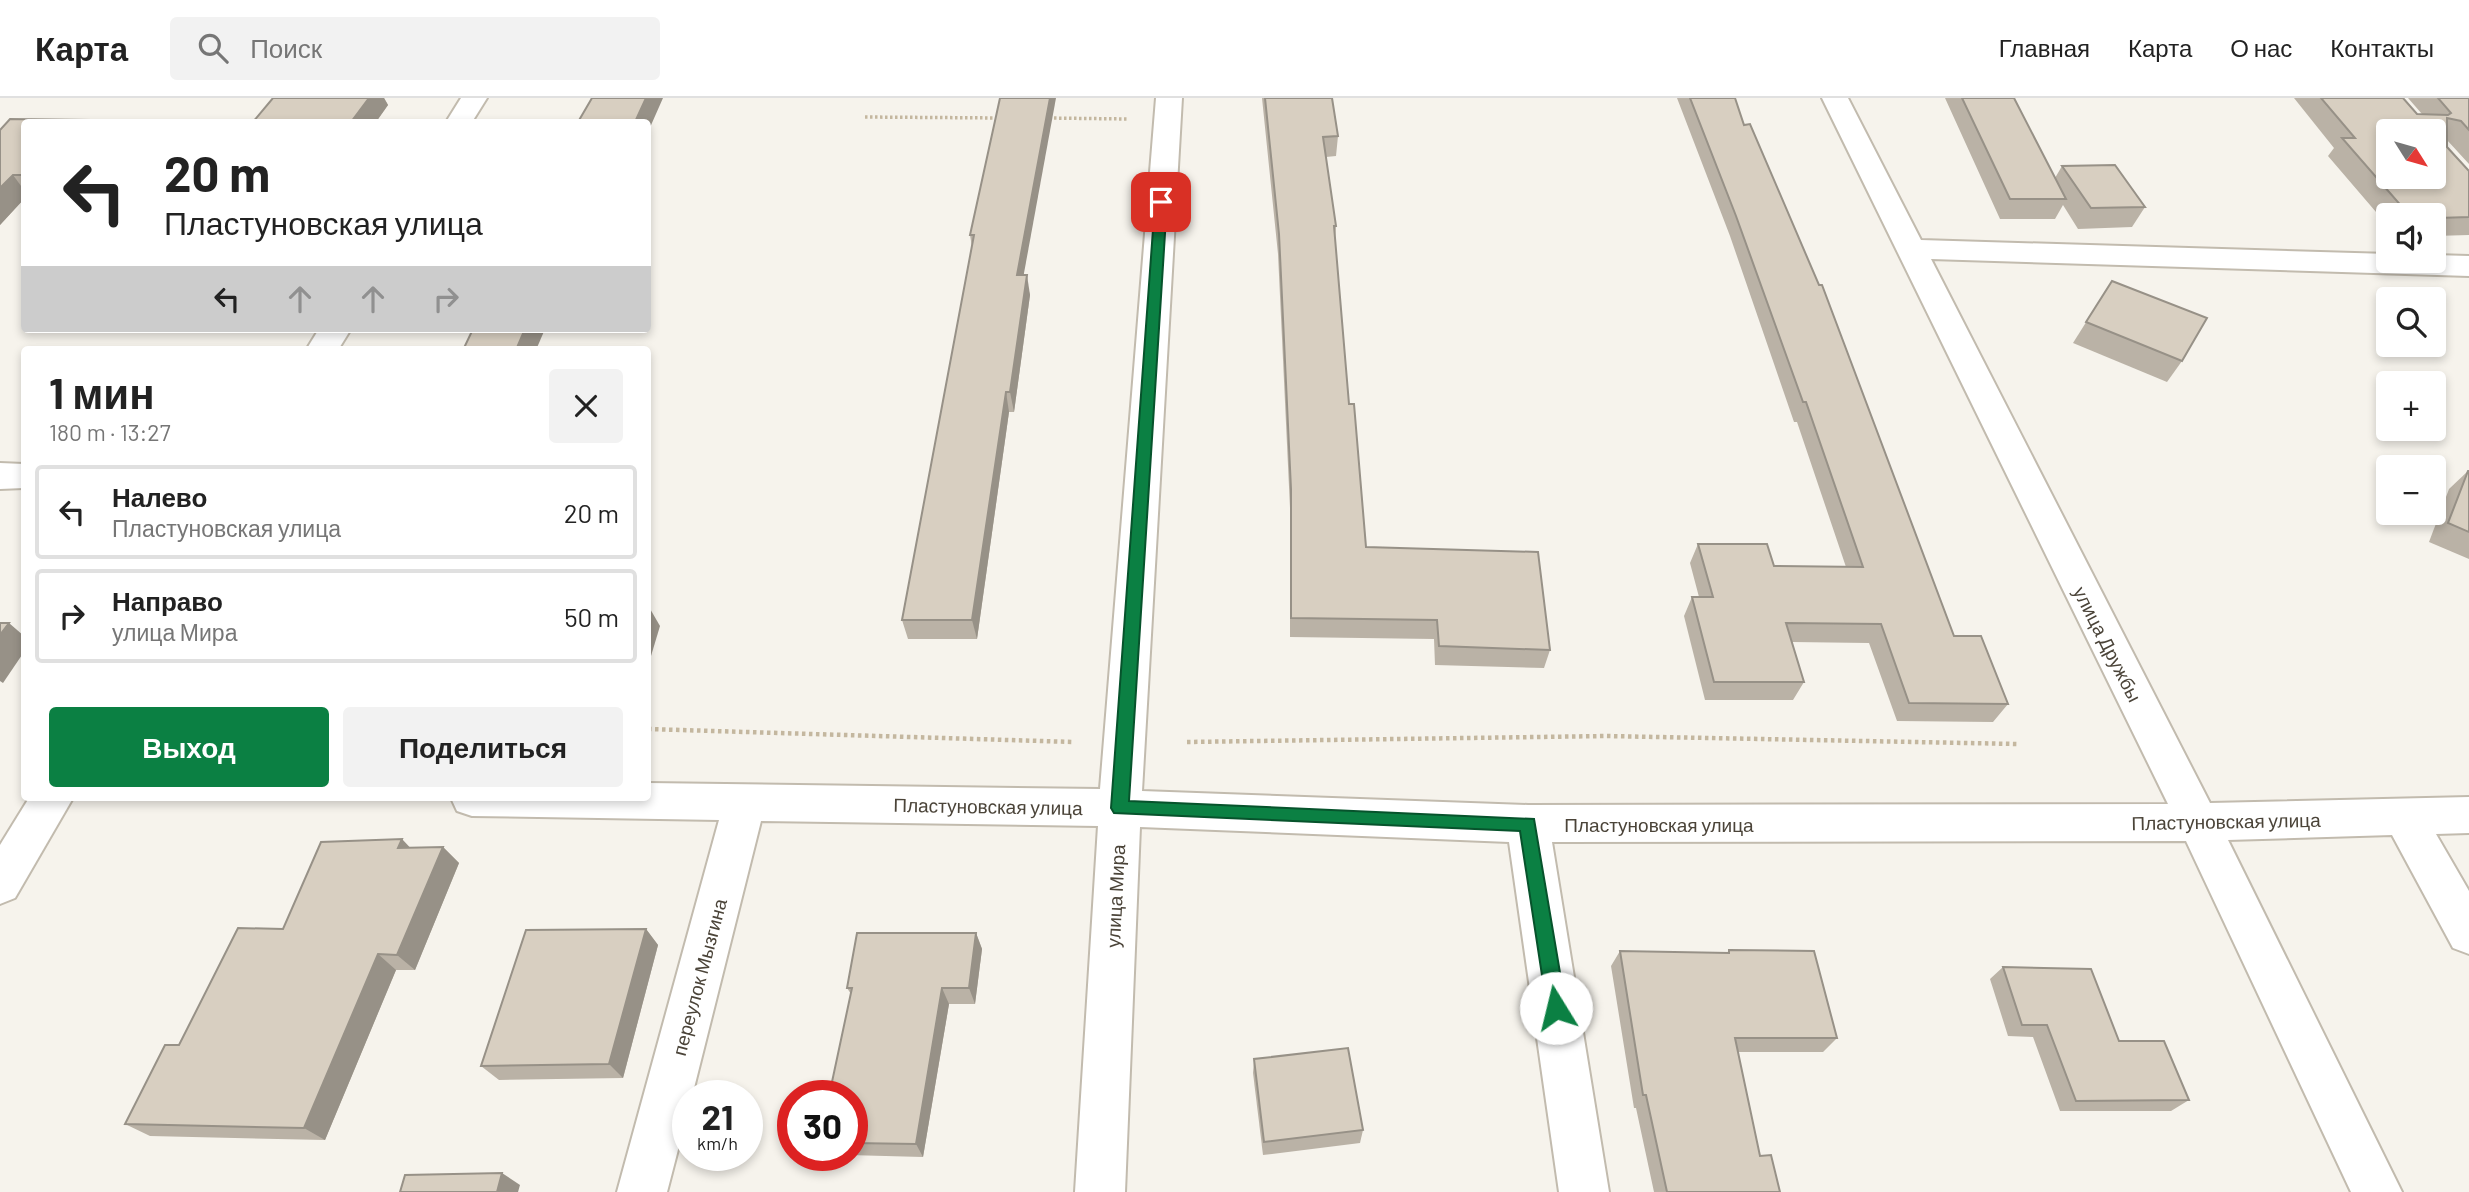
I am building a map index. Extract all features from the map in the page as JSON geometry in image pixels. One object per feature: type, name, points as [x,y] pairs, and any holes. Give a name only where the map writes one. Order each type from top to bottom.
[{"type":"street","points":[[462,119],[474,98]]},
{"type":"street","name":"улица Дружбы","points":[[1835,98],[2198,822],[2378,1192]]},
{"type":"street","name":"улица Мира","points":[[1100,1192],[1120,808],[1168,109]]},
{"type":"street","points":[[1910,249],[2469,266]]},
{"type":"street","points":[[0,476],[21,476]]},
{"type":"street","points":[[0,884],[50,801]]},
{"type":"street","name":"Пластуновская улица","points":[[636,801],[1120,808],[1528,824],[2198,822],[2469,815]]},
{"type":"street","name":"переулок Мызгина","points":[[642,1192],[745,803]]},
{"type":"street","points":[[2404,817],[2469,933]]},
{"type":"street","points":[[1528,824],[1584,1192]]},
{"type":"path","points":[[1044,118],[1168,109]]},
{"type":"path","points":[[865,117],[1002,118]]},
{"type":"path","points":[[651,729],[1074,742]]},
{"type":"path","points":[[1187,742],[1606,736],[2018,744]]},
{"type":"building","points":[[273,98],[369,98],[353,119],[256,119]]},
{"type":"building","points":[[592,98],[646,98],[636,119],[580,119]]},
{"type":"building","points":[[1000,98],[1050,98],[1017,275],[1027,275],[1010,392],[1006,392],[972,620],[902,620],[974,235],[970,235]]},
{"type":"building","points":[[1265,98],[1332,98],[1338,136],[1323,137],[1336,226],[1349,404],[1354,404],[1366,547],[1538,552],[1550,650],[1439,646],[1437,620],[1291,618],[1291,489],[1279,234]]},
{"type":"building","points":[[1690,98],[1735,98],[1744,125],[1750,124],[1819,285],[1822,285],[1954,636],[1981,636],[2008,704],[1909,703],[1881,624],[1786,623],[1804,682],[1714,682],[1692,597],[1713,597],[1698,544],[1767,544],[1774,566],[1863,567],[1806,402],[1803,402]]},
{"type":"building","points":[[1962,98],[2014,98],[2066,199],[2010,199]]},
{"type":"building","points":[[2321,98],[2403,98],[2417,114],[2448,115],[2451,113],[2438,98],[2469,98],[2469,130],[2461,121],[2447,118],[2447,147],[2469,171],[2469,217],[2446,218],[2446,203],[2399,203],[2386,189],[2446,189],[2446,119],[2376,119],[2376,177],[2342,138],[2355,138]]},
{"type":"building","points":[[10,119],[21,119],[21,175],[13,175],[0,188],[0,130]]},
{"type":"building","points":[[2115,165],[2145,207],[2091,208],[2062,166]]},
{"type":"building","points":[[2112,281],[2207,318],[2182,361],[2086,322]]},
{"type":"building","points":[[471,333],[523,333],[518,346],[465,346]]},
{"type":"building","points":[[2469,471],[2469,532],[2448,523]]},
{"type":"building","points":[[0,623],[9,623],[0,635]]},
{"type":"building","points":[[402,839],[398,848],[443,847],[397,955],[378,954],[304,1128],[125,1124],[165,1045],[179,1045],[238,928],[283,929],[321,842]]},
{"type":"building","points":[[646,929],[609,1064],[481,1066],[526,930]]},
{"type":"building","points":[[857,933],[976,933],[969,988],[942,988],[916,1144],[868,1143],[868,1080],[832,1080],[852,988],[847,988]]},
{"type":"building","points":[[1729,950],[1814,951],[1837,1038],[1735,1038],[1760,1156],[1771,1155],[1780,1192],[1667,1192],[1646,1095],[1643,1095],[1620,951],[1729,953]]},
{"type":"building","points":[[2003,967],[2091,969],[2119,1041],[2164,1041],[2189,1100],[2076,1101],[2047,1025],[2022,1025]]},
{"type":"building","points":[[1348,1048],[1363,1130],[1264,1142],[1254,1059]]},
{"type":"building","points":[[502,1173],[497,1192],[400,1192],[405,1175]]},
{"type":"route","points":[[1161,202],[1120,808],[1528,824],[1556,1008]]}]
